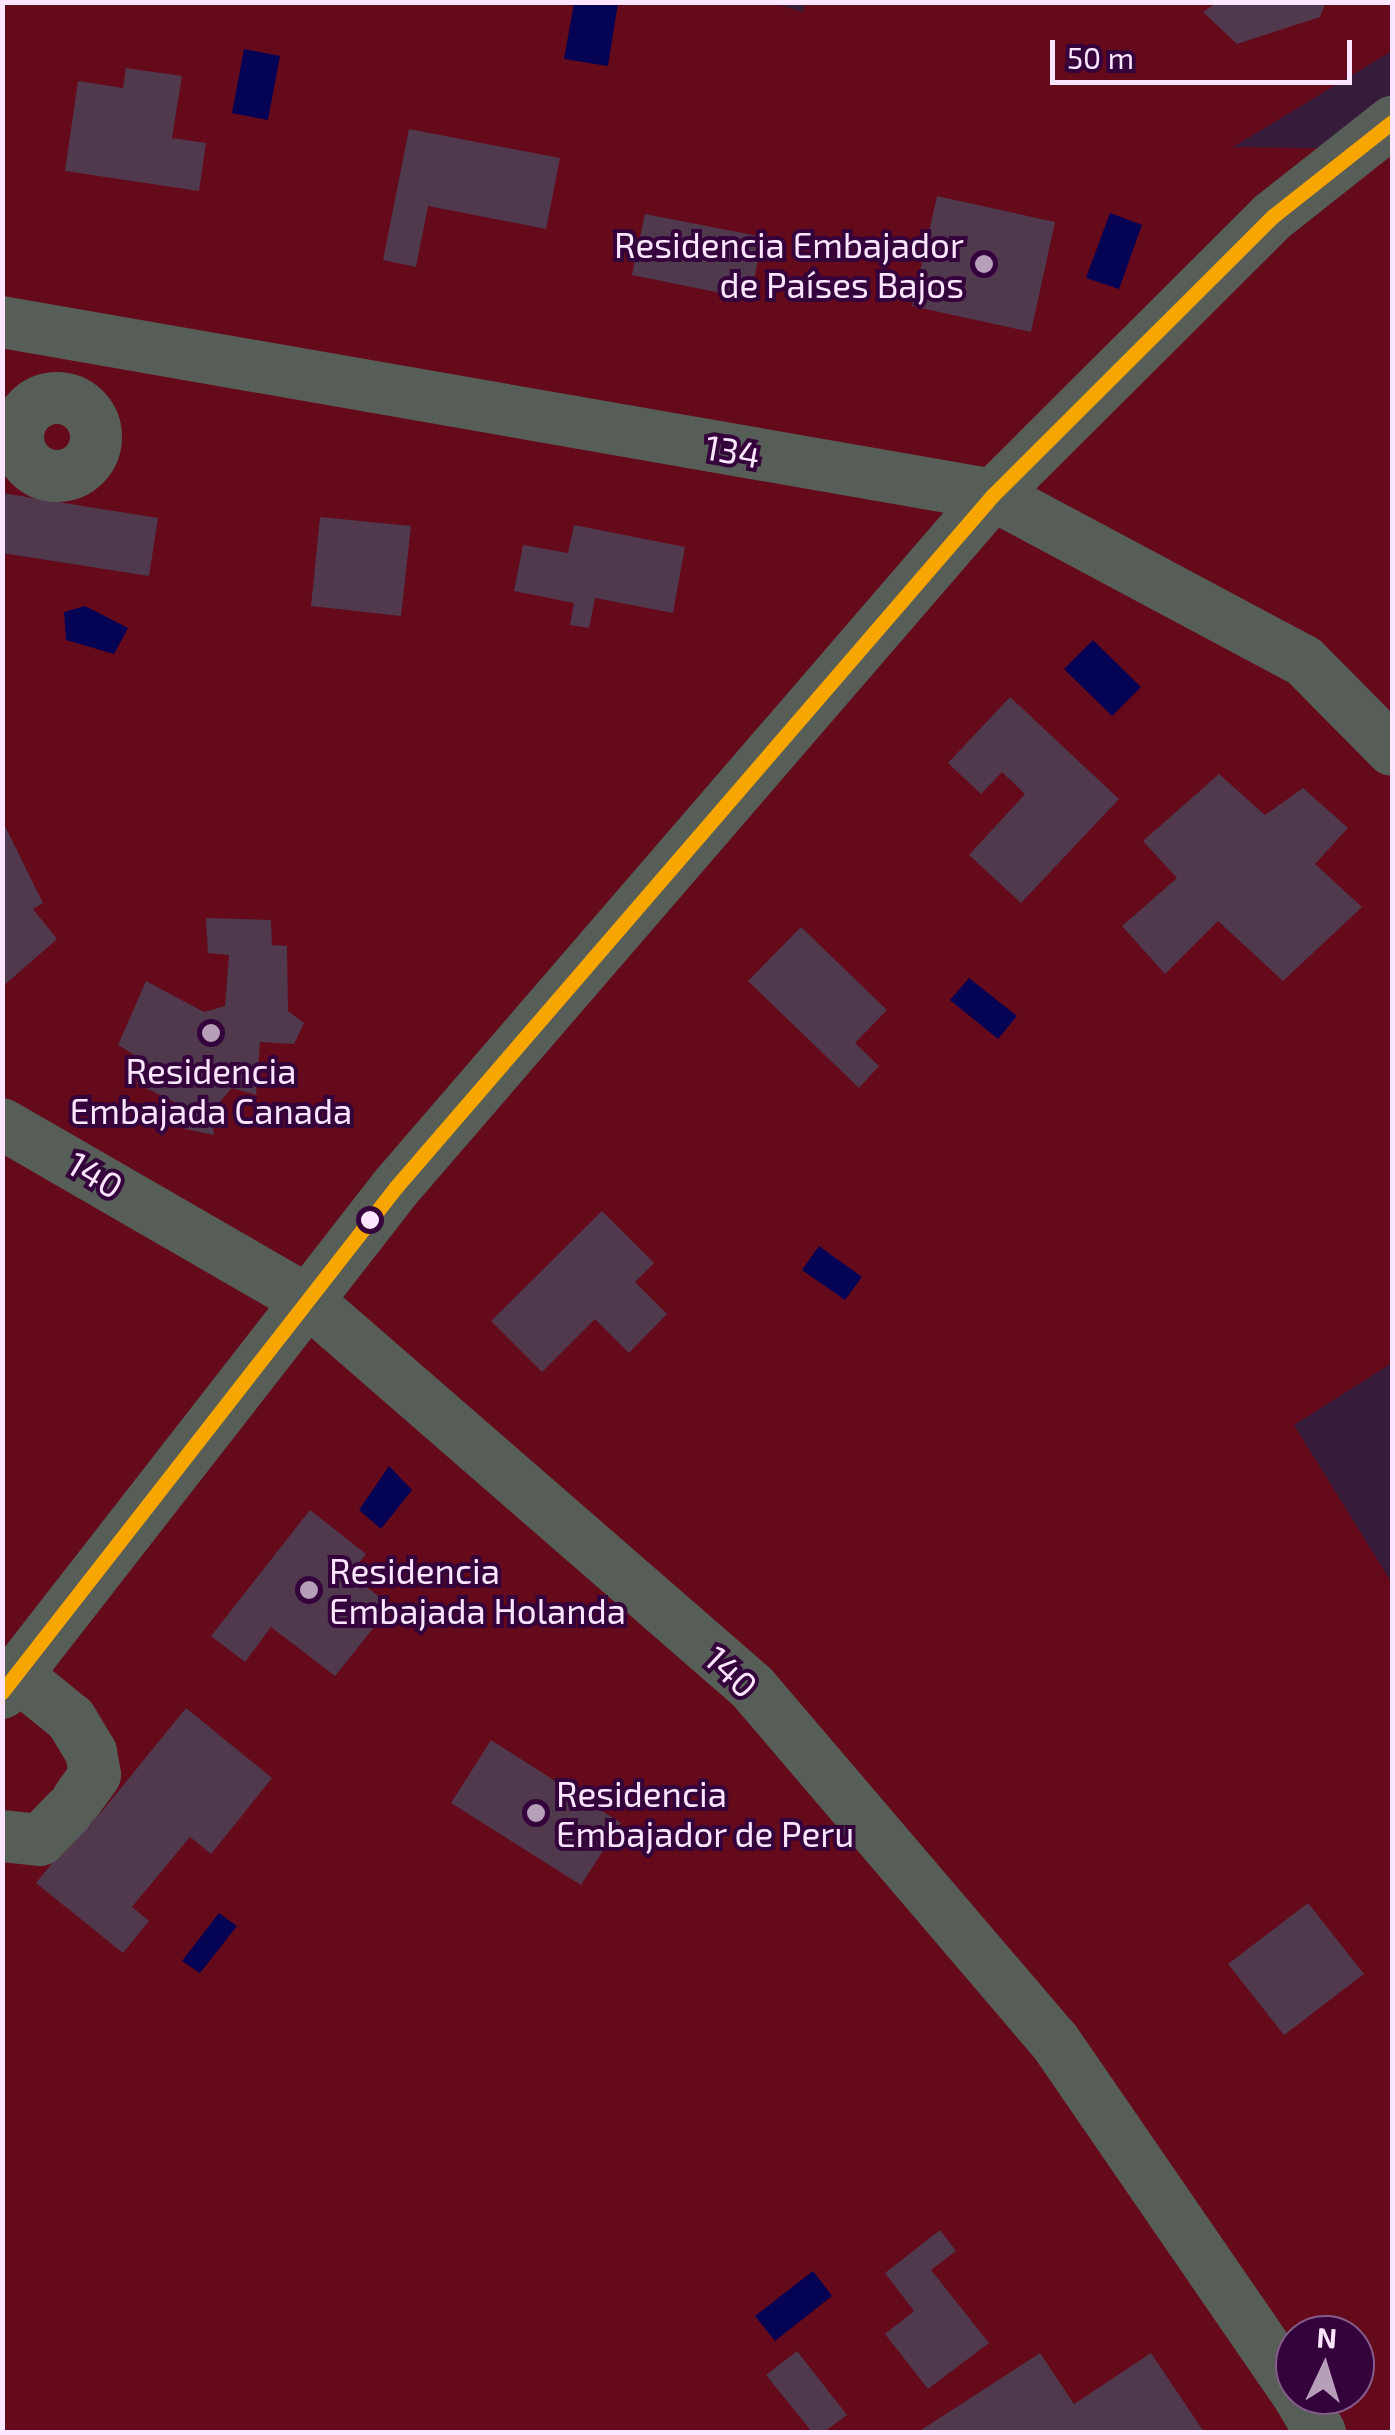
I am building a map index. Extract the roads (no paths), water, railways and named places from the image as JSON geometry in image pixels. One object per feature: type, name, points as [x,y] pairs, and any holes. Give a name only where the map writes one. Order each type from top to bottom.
[{"type":"street","points":[[2,1836],[40,1840],[95,1775],[92,1752],[70,1719],[10,1684],[409,1172],[992,496],[1273,216],[1392,122]]},
{"type":"street","name":"134","points":[[2,322],[992,496],[1304,662],[1392,750]]},
{"type":"street","points":[[48,398],[62,331]]},
{"type":"street","name":"140","points":[[2,1124],[307,1300],[752,1686],[1054,2040],[1275,2362]]},
{"type":"place","name":"Residencia Embajador de Países Bajos","points":[[984,264]]},
{"type":"place","name":"Residencia Embajada Canada","points":[[211,1033]]},
{"type":"place","name":"Residencia Embajada Holanda","points":[[309,1590]]},
{"type":"place","name":"Residencia Embajador de Peru","points":[[536,1813]]}]
